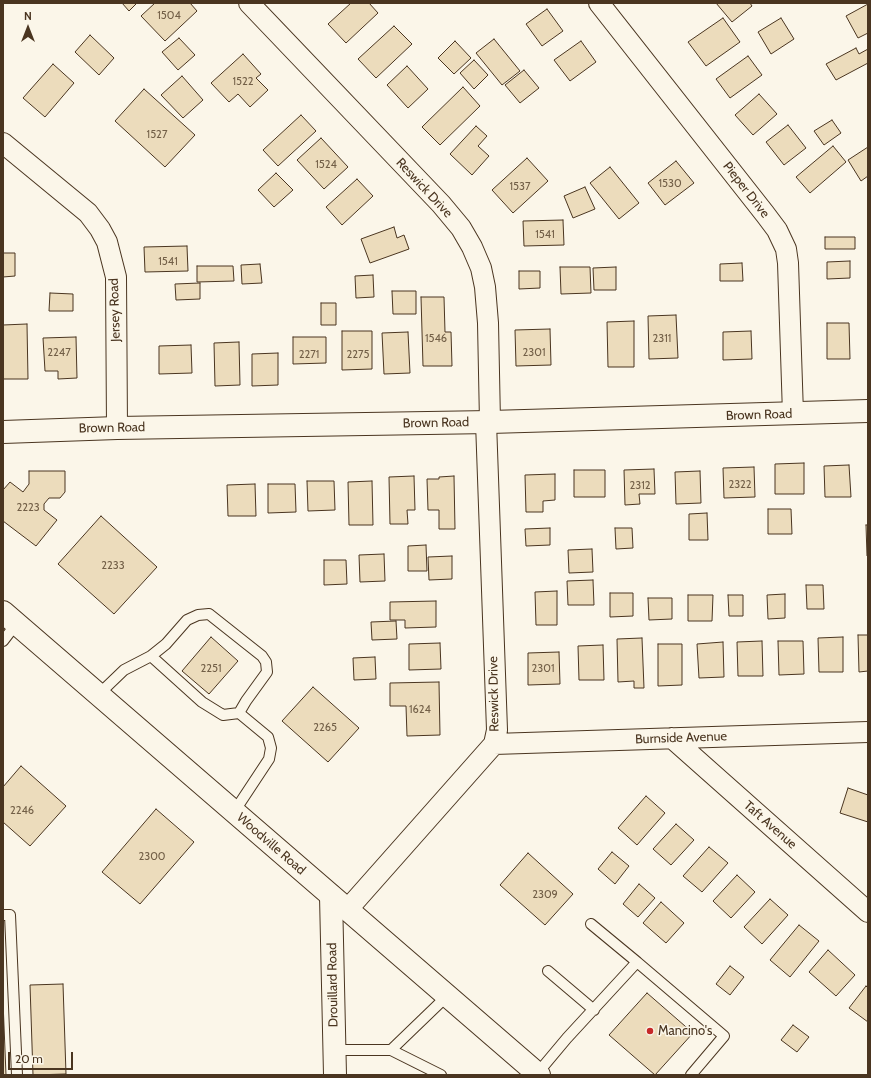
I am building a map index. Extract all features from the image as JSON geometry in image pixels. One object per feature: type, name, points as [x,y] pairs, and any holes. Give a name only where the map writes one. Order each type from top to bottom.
[{"type":"street","name":"Reswick Drive","points":[[249,3],[441,204],[460,228],[472,247],[481,268],[485,287],[497,730],[494,744],[339,903]]},
{"type":"street","name":"Pieper Drive","points":[[599,3],[777,230],[786,249],[788,263],[793,414]]},
{"type":"street","name":"Jersey Road","points":[[3,143],[88,213],[100,228],[107,242],[116,277],[117,428]]},
{"type":"street","name":"Brown Road","points":[[3,432],[117,428],[488,422],[868,411]]},
{"type":"street","name":"Woodville Road","points":[[8,626],[98,695],[537,1074]]},
{"type":"street","name":"Burnside Avenue","points":[[494,744],[868,732]]},
{"type":"street","name":"Taft Avenue","points":[[672,738],[868,912]]},
{"type":"street","name":"Drouillard Road","points":[[335,1075],[339,903]]},
{"type":"lane","points":[[98,695],[124,670],[151,656],[166,644],[187,620],[198,615],[209,614],[262,656],[266,662],[267,672],[239,713]]},
{"type":"lane","points":[[151,656],[202,702],[223,715],[239,713],[268,737],[271,748],[269,759],[234,812]]},
{"type":"lane","points":[[3,915],[10,914],[17,1075]]},
{"type":"lane","points":[[591,924],[724,1036],[691,1075]]},
{"type":"lane","points":[[537,1074],[567,1038],[637,962]]},
{"type":"lane","points":[[548,970],[594,1010]]},
{"type":"lane","points":[[391,1050],[447,996]]},
{"type":"lane","points":[[335,1050],[391,1050],[441,1075]]},
{"type":"building","points":[[122,3],[137,3],[129,11]]},
{"type":"building","points":[[155,3],[190,3],[197,11],[165,41],[141,16]]},
{"type":"building","points":[[351,3],[369,3],[378,13],[346,43],[328,24]]},
{"type":"building","points":[[716,3],[750,3],[752,6],[732,22]]},
{"type":"building","points":[[868,4],[868,33],[858,38],[846,16]]},
{"type":"building","points":[[547,9],[563,31],[542,46],[526,24]]},
{"type":"building","points":[[723,18],[740,42],[706,66],[688,42]]},
{"type":"building","points":[[781,18],[794,39],[771,54],[758,32]]},
{"type":"building","points":[[394,26],[412,44],[376,78],[358,59]]},
{"type":"building","points":[[90,35],[114,58],[99,75],[75,52]]},
{"type":"building","points":[[179,38],[195,55],[178,70],[162,52]]},
{"type":"building","points":[[494,39],[520,71],[502,85],[476,53]]},
{"type":"building","points":[[455,41],[471,58],[454,74],[438,58]]},
{"type":"building","points":[[581,41],[596,62],[570,81],[554,60]]},
{"type":"building","points":[[856,48],[859,54],[868,49],[868,63],[836,80],[826,64]]},
{"type":"building","points":[[243,54],[261,74],[256,78],[268,90],[250,107],[238,94],[229,102],[211,83]]},
{"type":"building","points":[[748,56],[762,75],[730,98],[716,79]]},
{"type":"building","points":[[474,60],[488,75],[474,89],[460,73]]},
{"type":"building","points":[[53,64],[74,83],[45,117],[23,98]]},
{"type":"building","points":[[407,66],[428,89],[408,108],[387,85]]},
{"type":"building","points":[[524,70],[539,88],[520,103],[505,85]]},
{"type":"building","points":[[182,76],[203,100],[183,118],[161,95]]},
{"type":"building","points":[[463,87],[480,106],[440,145],[422,127]]},
{"type":"building","points":[[144,89],[195,135],[165,167],[115,121]]},
{"type":"building","points":[[759,94],[777,114],[753,135],[735,115]]},
{"type":"building","points":[[301,115],[316,131],[278,166],[263,150]]},
{"type":"building","points":[[832,120],[841,133],[824,145],[814,131]]},
{"type":"building","points":[[788,125],[806,148],[784,165],[766,142]]},
{"type":"building","points":[[476,126],[487,136],[478,146],[489,156],[472,175],[450,154]]},
{"type":"building","points":[[321,138],[348,167],[324,189],[297,160]]},
{"type":"building","points":[[833,146],[846,162],[810,193],[796,177]]},
{"type":"building","points":[[868,147],[868,176],[861,181],[848,160]]},
{"type":"building","points":[[527,158],[548,181],[513,213],[492,190]]},
{"type":"building","points":[[676,161],[694,183],[665,205],[648,183]]},
{"type":"building","points":[[610,167],[639,203],[619,219],[590,183]]},
{"type":"building","points":[[276,173],[293,190],[274,207],[258,190]]},
{"type":"building","points":[[357,179],[373,196],[342,225],[326,207]]},
{"type":"building","points":[[585,187],[595,209],[573,218],[564,196]]},
{"type":"building","points":[[563,220],[564,245],[524,246],[523,221]]},
{"type":"building","points":[[394,227],[397,238],[404,235],[409,249],[370,263],[361,239]]},
{"type":"building","points":[[825,237],[855,237],[855,249],[825,249]]},
{"type":"building","points":[[187,246],[188,271],[145,272],[144,247]]},
{"type":"building","points":[[3,253],[15,253],[15,276],[3,277]]},
{"type":"building","points":[[850,261],[850,278],[827,279],[827,262]]},
{"type":"building","points":[[742,263],[743,281],[720,281],[720,264]]},
{"type":"building","points":[[260,264],[262,283],[242,284],[241,265]]},
{"type":"building","points":[[197,266],[233,266],[234,281],[197,282]]},
{"type":"building","points":[[560,267],[590,267],[591,293],[561,294]]},
{"type":"building","points":[[616,267],[616,290],[594,290],[593,268]]},
{"type":"building","points":[[519,271],[540,271],[540,288],[519,289]]},
{"type":"building","points":[[373,275],[374,297],[356,298],[355,276]]},
{"type":"building","points":[[200,283],[200,299],[176,300],[175,284]]},
{"type":"building","points":[[392,291],[416,291],[416,314],[393,314]]},
{"type":"building","points":[[50,293],[73,294],[73,311],[49,311]]},
{"type":"building","points":[[421,297],[444,297],[445,332],[451,332],[452,366],[423,366]]},
{"type":"building","points":[[321,303],[336,303],[336,325],[321,325]]},
{"type":"building","points":[[676,315],[678,358],[649,359],[648,316]]},
{"type":"building","points":[[634,321],[634,367],[608,367],[607,322]]},
{"type":"building","points":[[827,323],[849,323],[850,359],[827,359]]},
{"type":"building","points":[[27,324],[28,379],[3,379],[3,325]]},
{"type":"building","points":[[550,329],[551,365],[516,366],[515,330]]},
{"type":"building","points":[[342,331],[372,331],[372,369],[342,370]]},
{"type":"building","points":[[751,331],[752,359],[723,360],[723,332]]},
{"type":"building","points":[[408,332],[410,373],[384,374],[382,333]]},
{"type":"building","points":[[76,337],[77,378],[58,379],[58,371],[45,371],[43,338]]},
{"type":"building","points":[[293,337],[326,337],[326,363],[293,364]]},
{"type":"building","points":[[239,342],[240,385],[215,386],[214,343]]},
{"type":"building","points":[[191,345],[192,373],[159,374],[159,346]]},
{"type":"building","points":[[278,353],[278,385],[252,386],[252,354]]},
{"type":"building","points":[[804,463],[804,494],[775,494],[775,464]]},
{"type":"building","points":[[849,465],[851,497],[825,497],[824,466]]},
{"type":"building","points":[[754,467],[755,497],[724,498],[723,468]]},
{"type":"building","points":[[654,469],[655,494],[639,494],[640,504],[625,505],[624,470]]},
{"type":"building","points":[[574,470],[605,470],[605,497],[574,497]]},
{"type":"building","points":[[29,471],[65,471],[65,492],[60,498],[49,498],[44,504],[44,510],[57,520],[36,546],[3,521],[3,490],[10,482],[23,492],[29,484]]},
{"type":"building","points":[[700,471],[701,503],[676,504],[675,472]]},
{"type":"building","points":[[555,474],[555,500],[543,501],[543,512],[526,512],[525,475]]},
{"type":"building","points":[[414,476],[415,510],[407,510],[408,524],[390,524],[389,477]]},
{"type":"building","points":[[454,476],[455,529],[439,529],[439,510],[428,510],[427,479],[439,479],[439,477]]},
{"type":"building","points":[[307,481],[334,481],[335,510],[308,511]]},
{"type":"building","points":[[372,481],[373,525],[349,525],[348,482]]},
{"type":"building","points":[[255,484],[256,516],[228,516],[227,485]]},
{"type":"building","points":[[268,484],[295,484],[296,512],[268,513]]},
{"type":"building","points":[[768,509],[791,509],[792,534],[768,534]]},
{"type":"building","points":[[707,513],[708,540],[689,540],[689,514]]},
{"type":"building","points":[[101,516],[157,567],[114,614],[58,564]]},
{"type":"building","points":[[866,525],[868,525],[868,556],[867,556]]},
{"type":"building","points":[[550,528],[550,545],[526,546],[525,529]]},
{"type":"building","points":[[615,528],[632,528],[633,548],[616,549]]},
{"type":"building","points":[[426,545],[427,571],[408,571],[408,546]]},
{"type":"building","points":[[592,549],[593,572],[569,573],[568,550]]},
{"type":"building","points":[[384,554],[385,581],[360,582],[359,555]]},
{"type":"building","points":[[452,556],[452,579],[429,580],[428,557]]},
{"type":"building","points":[[324,560],[346,560],[347,584],[324,585]]},
{"type":"building","points":[[593,580],[594,605],[568,605],[567,581]]},
{"type":"building","points":[[806,585],[823,585],[824,609],[807,609]]},
{"type":"building","points":[[557,591],[557,625],[536,625],[535,592]]},
{"type":"building","points":[[610,593],[633,593],[633,616],[610,617]]},
{"type":"building","points":[[785,594],[785,618],[768,619],[767,595]]},
{"type":"building","points":[[688,595],[713,595],[712,621],[688,621]]},
{"type":"building","points":[[728,595],[743,595],[743,616],[729,616]]},
{"type":"building","points":[[648,598],[672,598],[672,619],[649,620]]},
{"type":"building","points":[[436,601],[436,627],[405,628],[405,620],[390,620],[390,602]]},
{"type":"building","points":[[396,621],[397,639],[372,640],[371,622]]},
{"type":"building","points":[[858,635],[868,635],[868,671],[859,672]]},
{"type":"building","points":[[211,637],[238,661],[209,694],[182,671]]},
{"type":"building","points":[[843,637],[843,672],[819,672],[818,638]]},
{"type":"building","points":[[642,638],[644,688],[634,688],[634,681],[618,682],[617,639]]},
{"type":"building","points":[[762,641],[763,676],[738,676],[737,642]]},
{"type":"building","points":[[778,641],[803,641],[804,674],[779,675]]},
{"type":"building","points":[[723,642],[724,677],[699,678],[697,644]]},
{"type":"building","points":[[440,643],[441,669],[409,670],[409,644]]},
{"type":"building","points":[[658,644],[682,644],[682,685],[658,686]]},
{"type":"building","points":[[603,645],[604,680],[579,680],[578,646]]},
{"type":"building","points":[[559,652],[560,684],[528,685],[528,653]]},
{"type":"building","points":[[375,657],[376,679],[354,680],[353,658]]},
{"type":"building","points":[[439,682],[440,735],[407,736],[406,706],[390,706],[390,683]]},
{"type":"building","points":[[313,687],[359,728],[328,762],[282,721]]},
{"type":"building","points":[[21,766],[66,806],[30,846],[3,822],[3,787]]},
{"type":"building","points":[[848,788],[868,795],[868,822],[840,813]]},
{"type":"building","points":[[646,796],[665,813],[637,845],[618,828]]},
{"type":"building","points":[[156,809],[194,842],[140,904],[102,872]]},
{"type":"building","points":[[676,824],[694,840],[671,865],[653,849]]},
{"type":"building","points":[[709,847],[728,863],[702,892],[683,876]]},
{"type":"building","points":[[612,852],[629,866],[615,884],[598,869]]},
{"type":"building","points":[[528,853],[573,894],[545,925],[500,885]]},
{"type":"building","points":[[737,875],[755,892],[731,918],[713,901]]},
{"type":"building","points":[[639,884],[655,898],[638,917],[623,904]]},
{"type":"building","points":[[770,899],[788,915],[762,944],[744,927]]},
{"type":"building","points":[[661,902],[684,923],[666,943],[643,923]]},
{"type":"building","points":[[799,925],[819,941],[790,977],[770,960]]},
{"type":"building","points":[[828,950],[855,975],[836,996],[809,972]]},
{"type":"building","points":[[730,966],[744,977],[730,995],[716,984]]},
{"type":"building","points":[[63,984],[66,1074],[33,1075],[30,985]]},
{"type":"building","points":[[866,986],[868,988],[868,1022],[849,1008]]},
{"type":"building","points":[[647,993],[693,1033],[655,1075],[609,1035]]},
{"type":"building","points":[[3,1001],[6,1075],[3,1075]]},
{"type":"building","points":[[793,1025],[809,1037],[797,1052],[781,1040]]},
{"type":"place","name":"Mancino's","points":[[650,1031]]}]
